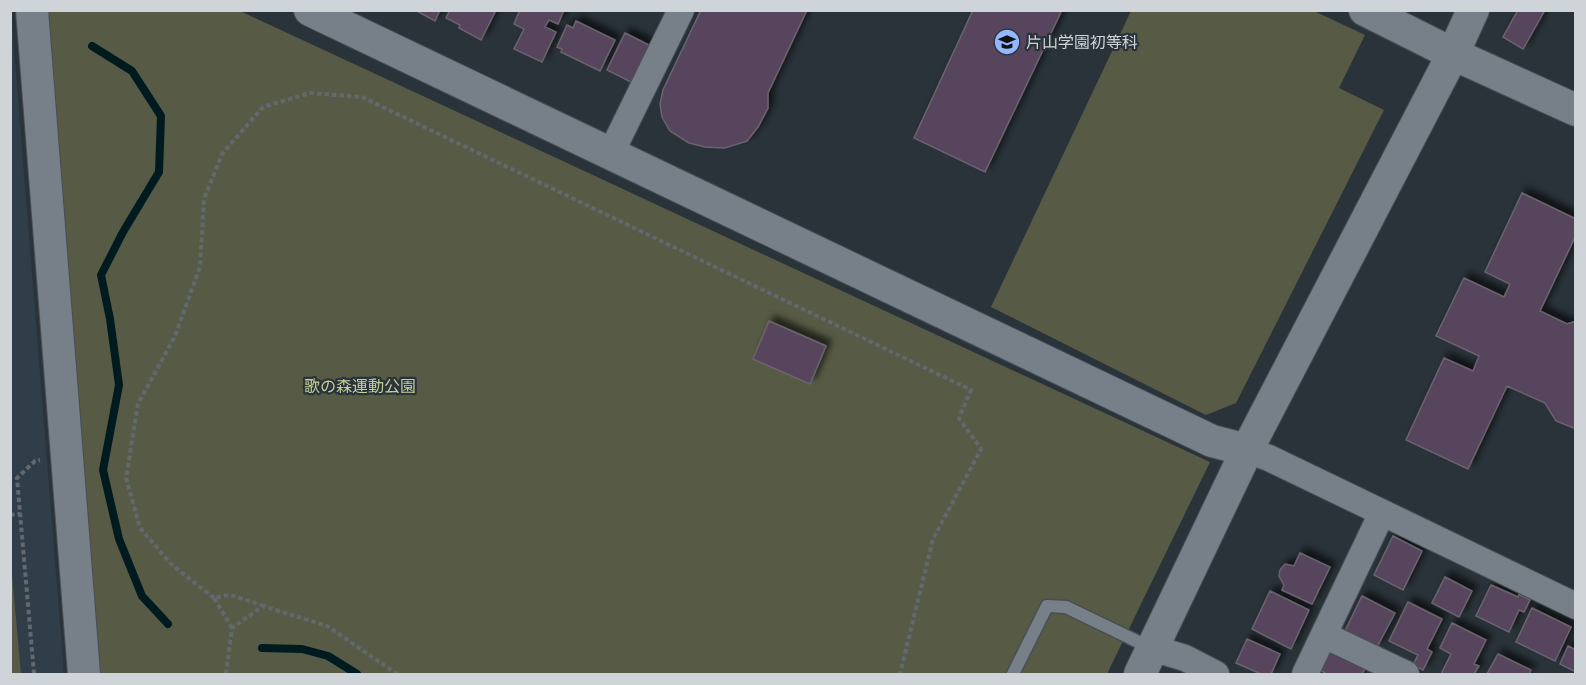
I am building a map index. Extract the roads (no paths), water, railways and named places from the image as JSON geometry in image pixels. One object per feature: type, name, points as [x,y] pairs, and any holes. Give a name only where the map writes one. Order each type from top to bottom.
[{"type":"street","points":[[32,10],[84,675]]},
{"type":"street","points":[[310,10],[1212,441],[1269,458],[1575,606]]},
{"type":"street","points":[[611,153],[681,10]]},
{"type":"street","points":[[1365,10],[1453,54],[1575,110]]},
{"type":"street","points":[[1216,675],[1185,658],[1146,661],[1246,450],[1453,54],[1473,10]]},
{"type":"street","points":[[1305,675],[1382,513]]},
{"type":"street","points":[[1324,635],[1406,675]]},
{"type":"lane","points":[[1013,675],[1047,606],[1066,607],[1146,661]]},
{"type":"waterway","points":[[92,46],[132,71],[161,116],[159,172],[123,232],[101,275],[119,385],[103,470],[119,539],[142,596],[168,624]]},
{"type":"waterway","points":[[262,648],[302,649],[328,656],[357,674]]},
{"type":"place","name":"片山学園初等科","points":[[1007,42]]},
{"type":"park label","name":"歌の森運動公園","points":[[360,386]]}]
